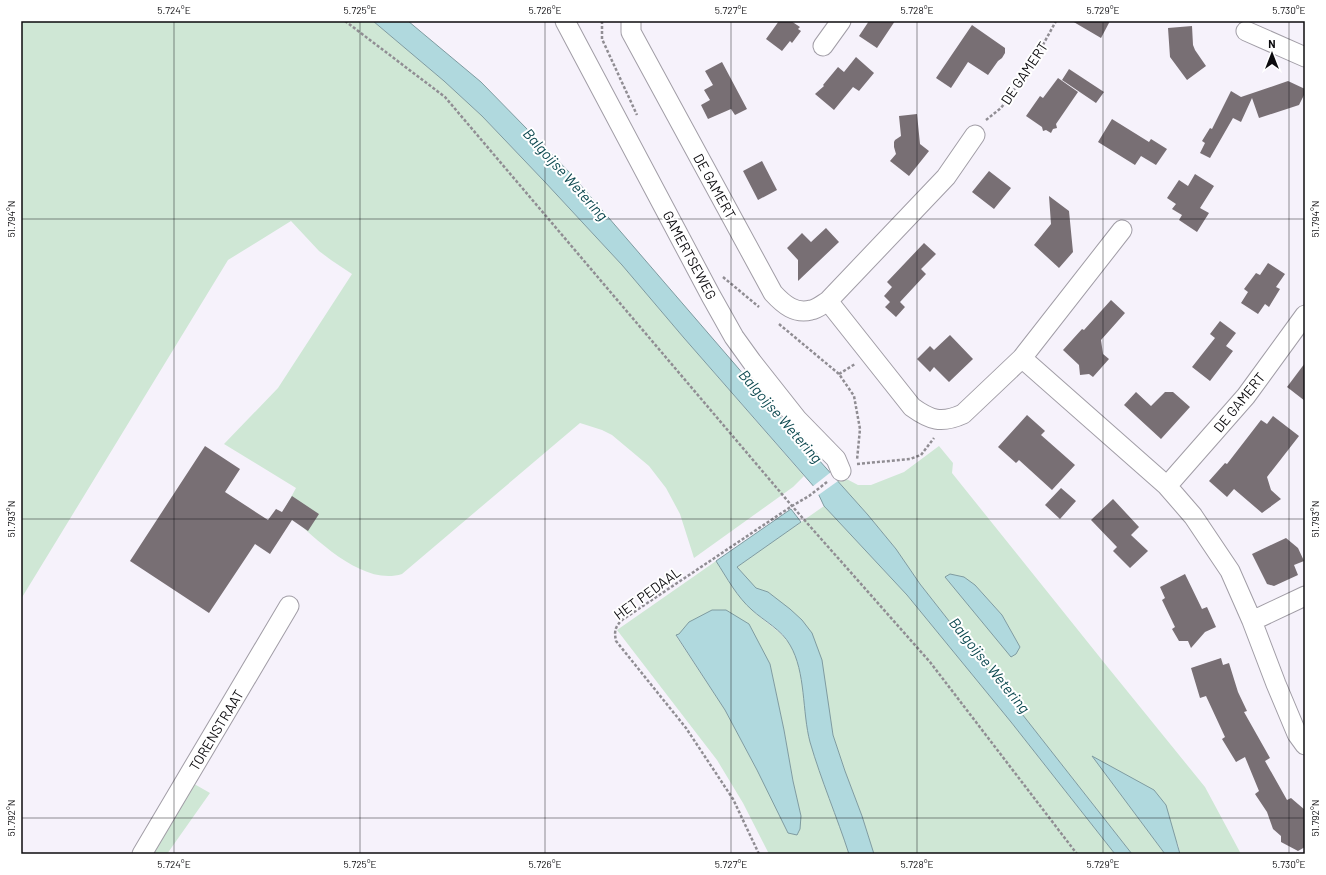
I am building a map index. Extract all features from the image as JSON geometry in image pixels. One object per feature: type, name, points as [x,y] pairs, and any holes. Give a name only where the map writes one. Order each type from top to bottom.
[{"type":"street","name":"GAMERTSEWEG","points":[[566,21],[734,337],[797,419],[836,459],[842,472]]},
{"type":"street","name":"DE GAMERT","points":[[631,21],[631,32],[773,293],[783,304],[798,311],[812,310],[828,302],[946,177],[975,135]]},
{"type":"street","points":[[824,46],[841,21]]},
{"type":"street","points":[[1246,32],[1305,56]]},
{"type":"street","points":[[828,302],[912,407],[926,416],[939,420],[953,419],[963,414],[1022,358],[1122,230]]},
{"type":"street","name":"DE GAMERT","points":[[1167,486],[1246,396],[1305,315]]},
{"type":"street","points":[[1022,358],[1167,486],[1193,516],[1230,571],[1252,621],[1297,734],[1305,745]]},
{"type":"street","points":[[1252,621],[1305,596]]},
{"type":"street","name":"TORENSTRAAT","points":[[142,854],[289,606]]},
{"type":"path","points":[[345,21],[445,97],[792,506],[930,662],[1077,854]]},
{"type":"path","points":[[602,21],[602,39],[638,116]]},
{"type":"path","name":"DE GAMERT","points":[[975,135],[988,118],[1001,108],[1033,63],[1056,21]]},
{"type":"path","points":[[718,273],[760,308]]},
{"type":"path","points":[[778,324],[839,374],[854,396],[860,429],[842,472]]},
{"type":"path","points":[[842,472],[910,459],[921,455],[934,439],[939,420]]},
{"type":"path","name":"HET PEDAAL","points":[[759,854],[733,800],[686,728],[616,641],[614,633],[616,626],[622,620],[809,496],[842,472]]},
{"type":"green space","points":[[21,21],[373,21],[444,81],[482,116],[544,181],[622,265],[804,476],[793,487],[694,558],[680,514],[666,488],[649,466],[612,435],[580,423],[402,574],[386,576],[370,573],[354,566],[323,545],[284,510],[296,488],[224,444],[278,388],[352,274],[319,251],[291,221],[228,260],[21,599]]},
{"type":"green space","points":[[939,446],[953,463],[952,473],[1205,787],[1241,854],[1180,854],[1178,844],[1121,772],[1093,757],[1165,854],[1132,854],[920,584],[896,549],[868,515],[833,477],[837,474],[858,485],[871,485],[904,472]],"holes":[[[945,577],[975,585],[1002,615],[1020,647],[1011,656]]]},
{"type":"green space","points":[[824,506],[907,595],[1011,722],[1115,854],[874,854],[833,735],[828,703],[802,620],[768,592],[756,589],[737,567]]},
{"type":"green space","points":[[716,561],[732,587],[747,605],[782,635],[790,645],[795,656],[799,667],[810,742],[849,854],[769,854],[743,803],[717,760],[617,630]],"holes":[[[679,634],[770,664],[793,781],[801,816],[757,770],[725,710],[676,636]]]},
{"type":"green space","points":[[189,781],[210,793],[167,854],[146,854]]},
{"type":"water","name":"Balgoijse Wetering","points":[[373,21],[408,21],[481,82],[571,174],[776,412],[868,515],[896,549],[920,584],[1132,854],[1115,854],[1011,722],[907,595],[824,506],[816,489],[622,265],[482,116],[444,81]]},
{"type":"water","points":[[791,509],[801,522],[737,567],[756,588],[768,592],[790,609],[802,620],[812,633],[822,660],[833,735],[874,854],[849,854],[810,742],[799,667],[790,645],[778,630],[747,605],[732,587],[716,561]]},
{"type":"water","points":[[950,574],[964,577],[975,585],[1002,615],[1020,647],[1016,654],[1011,657],[945,577]]},
{"type":"water","points":[[712,610],[726,610],[749,624],[770,664],[801,816],[800,829],[797,835],[788,833],[725,710],[676,635],[679,634],[689,622]]},
{"type":"water","points":[[1092,756],[1154,790],[1166,805],[1180,854],[1165,854]]},
{"type":"pier","points":[[831,472],[838,481],[817,496],[812,487]]},
{"type":"building","points":[[779,21],[791,21],[800,27],[798,29],[801,31],[792,43],[790,41],[782,51],[766,39]]},
{"type":"building","points":[[869,21],[895,21],[877,48],[859,36]]},
{"type":"building","points":[[1072,21],[1110,21],[1101,38]]},
{"type":"building","points":[[972,25],[1005,48],[1005,53],[988,75],[968,62],[951,88],[936,78]]},
{"type":"building","points":[[1192,26],[1193,45],[1206,66],[1187,80],[1170,57],[1168,28]]},
{"type":"building","points":[[856,57],[874,73],[859,91],[853,87],[834,110],[815,94],[824,86],[823,85],[838,67],[844,72]]},
{"type":"building","points":[[722,62],[747,109],[735,115],[731,109],[708,119],[701,105],[710,100],[704,90],[713,85],[705,71]]},
{"type":"building","points":[[1069,69],[1104,92],[1096,103],[1062,80]]},
{"type":"building","points":[[1058,78],[1078,92],[1056,124],[1057,128],[1053,129],[1051,133],[1046,130],[1043,131],[1042,127],[1026,116],[1040,96],[1043,98]]},
{"type":"building","points":[[1288,81],[1305,89],[1305,93],[1299,105],[1259,118],[1252,98],[1241,122],[1233,118],[1210,158],[1200,153],[1205,143],[1202,141],[1210,128],[1212,129],[1231,91],[1241,97]]},
{"type":"building","points":[[917,114],[920,144],[929,151],[909,176],[890,161],[896,154],[894,142],[901,136],[899,116]]},
{"type":"building","points":[[1112,119],[1149,142],[1151,139],[1167,149],[1156,165],[1141,156],[1135,165],[1098,142]]},
{"type":"building","points":[[762,161],[777,190],[758,200],[743,171]]},
{"type":"building","points":[[989,171],[1011,188],[994,209],[972,192]]},
{"type":"building","points":[[1195,174],[1214,186],[1200,208],[1209,213],[1197,232],[1179,220],[1182,215],[1172,209],[1176,204],[1167,198],[1179,180],[1188,186]]},
{"type":"building","points":[[1049,196],[1069,211],[1073,252],[1059,268],[1034,245],[1051,224]]},
{"type":"building","points":[[826,228],[839,242],[798,281],[798,260],[787,248],[802,233],[811,242]]},
{"type":"building","points":[[924,243],[936,254],[921,269],[926,274],[900,302],[905,307],[896,317],[885,307],[890,302],[884,296],[892,287],[887,282]]},
{"type":"building","points":[[1268,263],[1285,274],[1276,287],[1280,289],[1269,307],[1265,304],[1258,314],[1241,303],[1248,292],[1244,289],[1256,273],[1260,275]]},
{"type":"building","points":[[1111,300],[1125,313],[1101,340],[1103,354],[1109,359],[1093,377],[1089,374],[1080,375],[1079,365],[1063,350],[1082,329],[1084,330]]},
{"type":"building","points":[[1220,321],[1236,333],[1226,346],[1233,351],[1210,381],[1192,367],[1215,338],[1210,334]]},
{"type":"building","points":[[950,335],[973,359],[949,382],[934,367],[930,372],[917,359],[930,346],[934,350]]},
{"type":"building","points":[[1305,363],[1305,401],[1287,387]]},
{"type":"building","points":[[1136,392],[1151,406],[1165,392],[1173,392],[1190,407],[1161,439],[1124,405]]},
{"type":"building","points":[[1027,415],[1045,431],[1041,435],[1075,465],[1052,490],[1019,460],[1016,463],[998,447]]},
{"type":"building","points":[[1273,416],[1299,436],[1267,477],[1271,490],[1281,499],[1262,513],[1234,489],[1227,497],[1209,481],[1225,463],[1227,464],[1261,420],[1267,424]]},
{"type":"building","points":[[205,446],[240,469],[225,492],[268,520],[276,509],[282,512],[292,496],[319,514],[308,531],[292,520],[270,554],[255,544],[209,613],[130,561]]},
{"type":"building","points":[[1061,488],[1076,501],[1060,519],[1045,505]]},
{"type":"building","points":[[1113,499],[1139,527],[1131,535],[1148,551],[1130,568],[1113,551],[1117,547],[1091,520]]},
{"type":"building","points":[[1286,538],[1298,548],[1304,561],[1294,565],[1298,575],[1274,586],[1267,584],[1252,554]]},
{"type":"building","points":[[1185,574],[1202,609],[1207,607],[1216,627],[1205,632],[1191,648],[1188,641],[1179,641],[1172,629],[1175,627],[1162,600],[1165,598],[1160,587]]},
{"type":"building","points":[[1221,658],[1223,665],[1229,663],[1238,692],[1247,711],[1244,712],[1270,758],[1265,761],[1287,800],[1291,798],[1305,810],[1305,847],[1298,851],[1281,842],[1281,836],[1273,829],[1267,812],[1255,794],[1259,791],[1245,757],[1236,762],[1222,739],[1225,737],[1206,696],[1200,698],[1191,668]]}]
